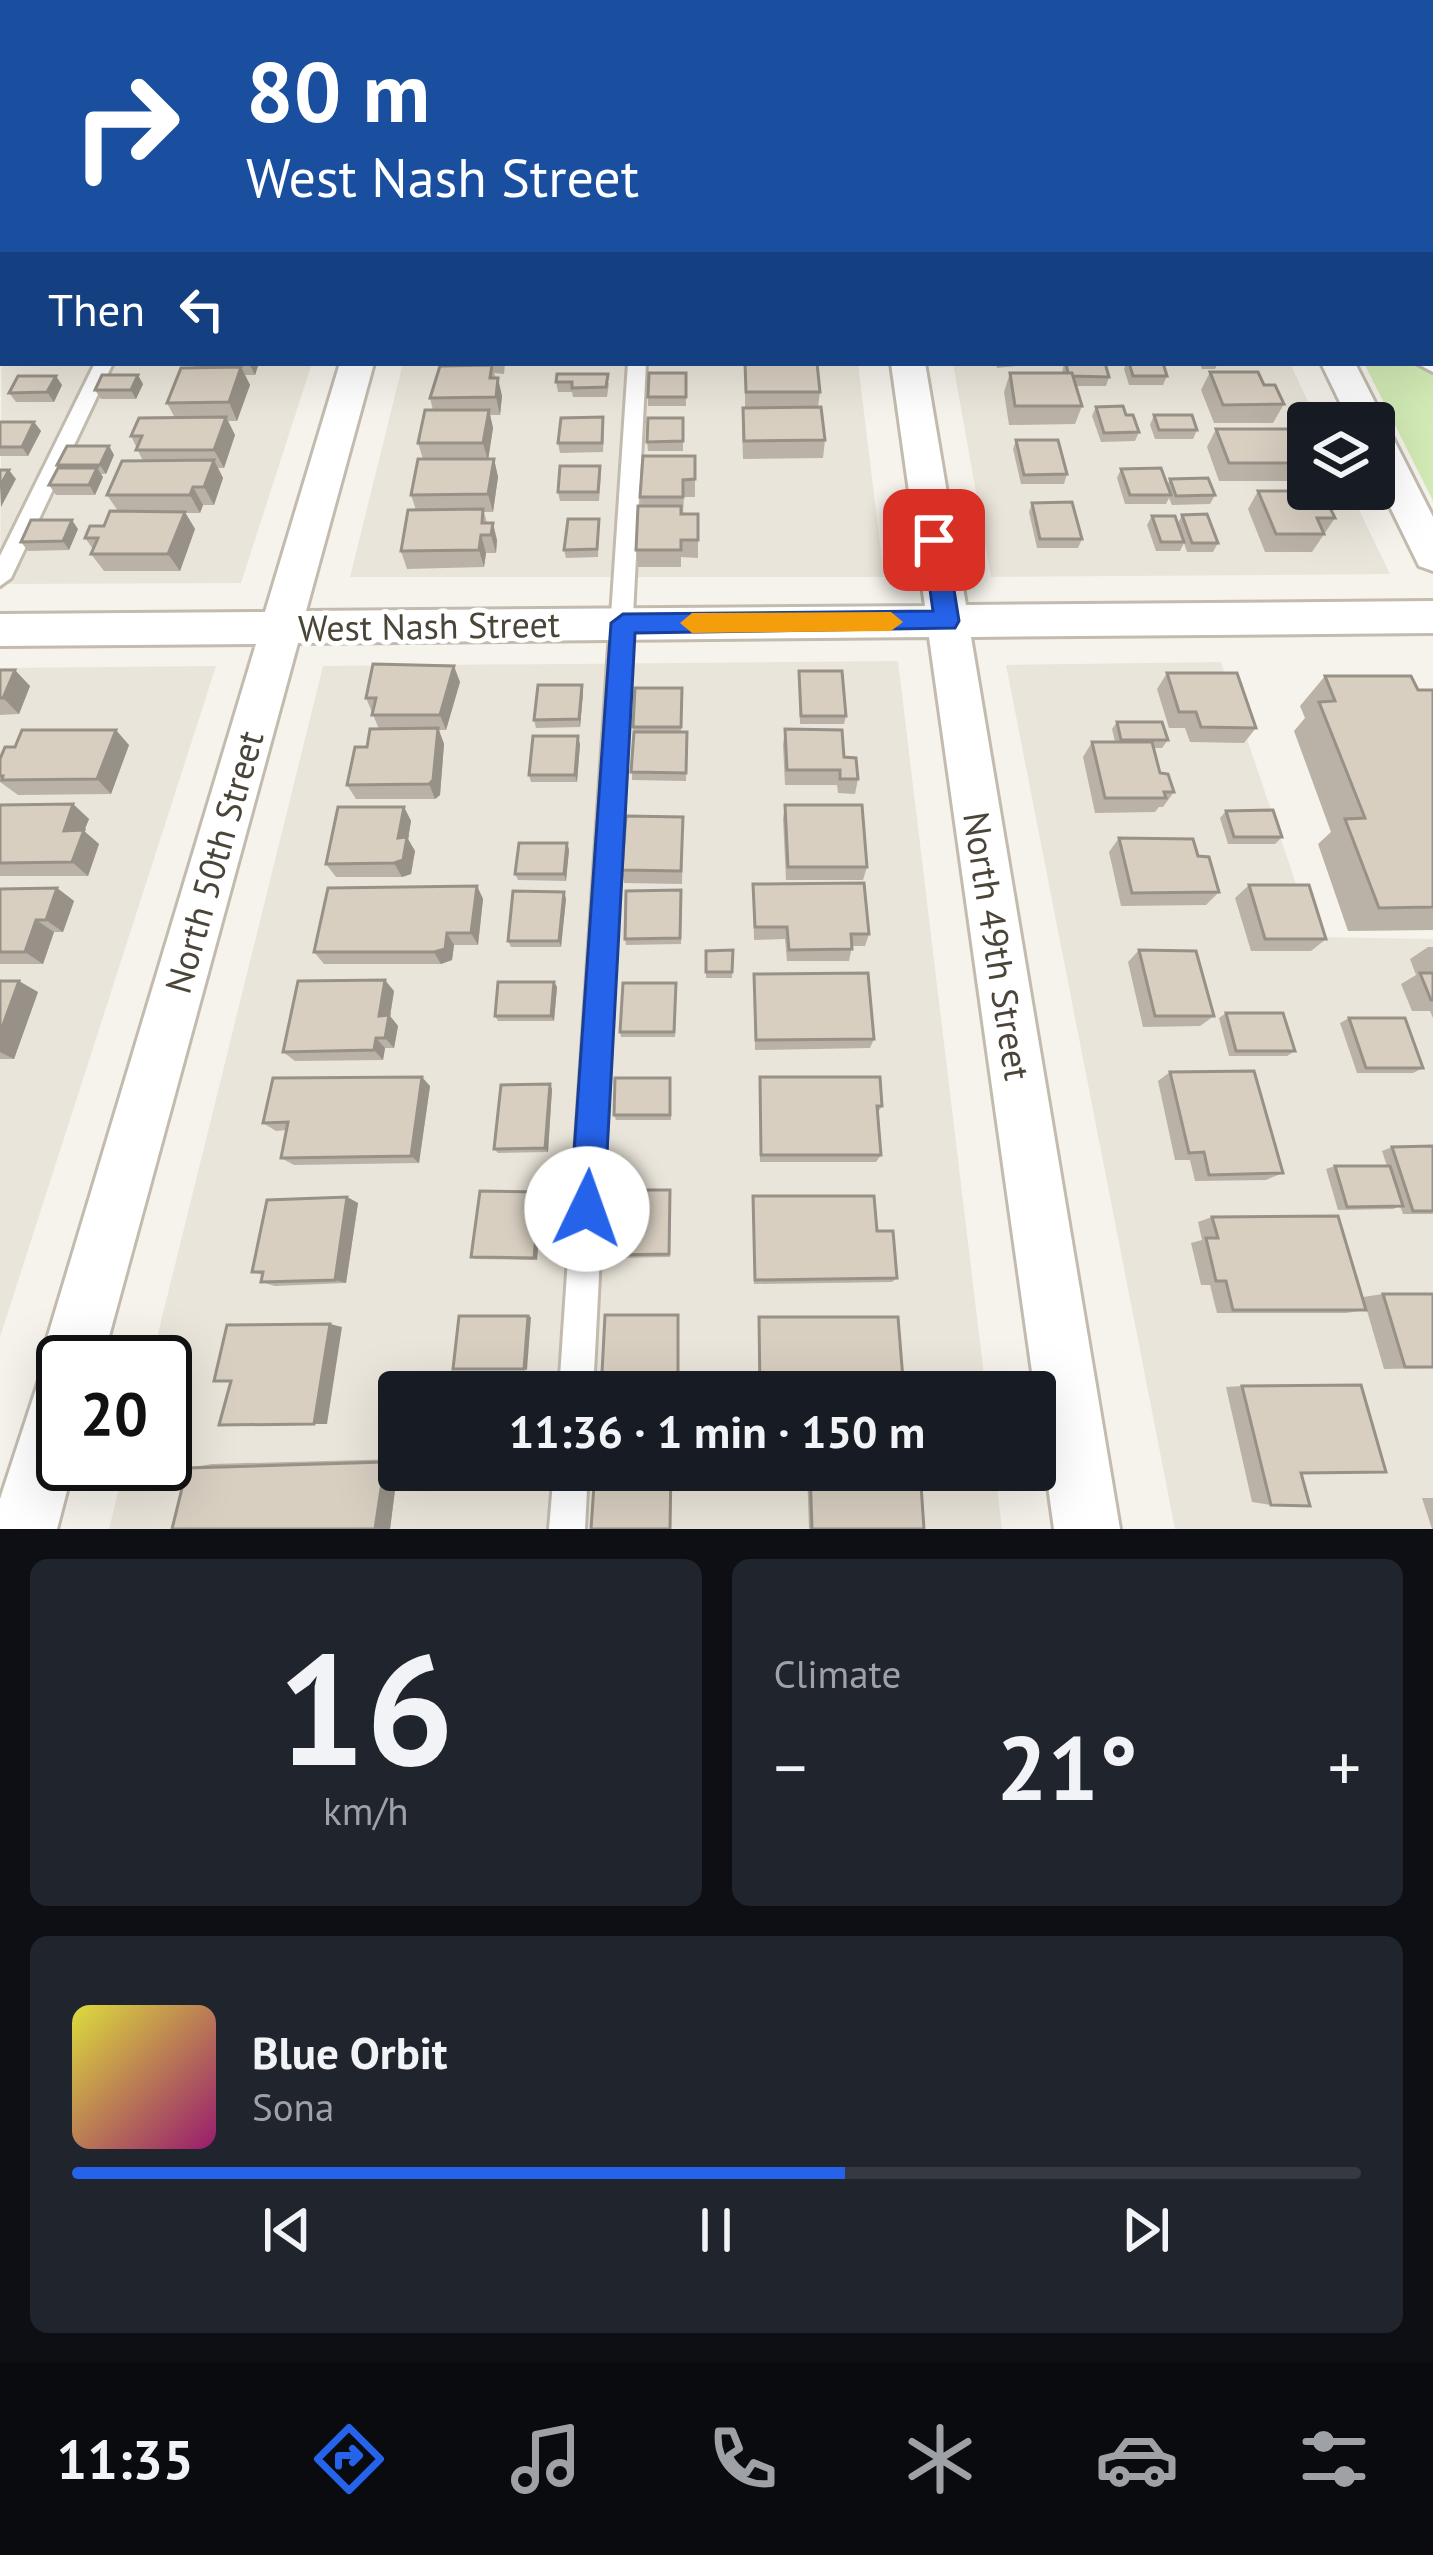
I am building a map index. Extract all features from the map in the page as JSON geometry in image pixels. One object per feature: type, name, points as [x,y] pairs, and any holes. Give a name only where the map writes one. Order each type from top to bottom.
[{"type":"street","name":"North 50th Street","points":[[79,1335],[356,366]]},
{"type":"street","name":"North 49th Street","points":[[908,366],[1087,1529]]},
{"type":"street","points":[[1340,366],[1358,402]]},
{"type":"street","points":[[1395,479],[1433,556]]},
{"type":"street","name":"West Nash Street","points":[[0,630],[1433,617]]},
{"type":"street","points":[[24,1529],[36,1487]]},
{"type":"lane","points":[[0,578],[103,366]]},
{"type":"lane","points":[[576,1371],[637,366]]},
{"type":"lane","points":[[567,1529],[570,1491]]},
{"type":"shaded area","points":[[2,366],[311,366],[241,583],[0,584]]},
{"type":"shaded area","points":[[402,366],[858,366],[884,577],[350,577]]},
{"type":"shaded area","points":[[954,366],[1291,366],[1308,402],[1287,402],[1287,510],[1359,510],[1390,574],[991,577]]},
{"type":"shaded area","points":[[898,661],[983,1371],[378,1371],[378,1491],[997,1491],[1002,1529],[109,1529],[118,1491],[192,1491],[192,1335],[158,1335],[323,666]]},
{"type":"shaded area","points":[[1221,662],[1314,937],[1433,939],[1433,1529],[1175,1529],[1006,665]]},
{"type":"shaded area","points":[[216,666],[0,1337],[0,668]]},
{"type":"green space","points":[[1366,366],[1418,366],[1433,373],[1433,501],[1395,425],[1395,402],[1384,402]]},
{"type":"building","points":[[440,366],[492,366],[490,378],[498,378],[496,397],[430,398]]},
{"type":"building","points":[[745,366],[817,366],[820,392],[746,392]]},
{"type":"building","points":[[1067,366],[1106,366],[1109,377],[1073,376]]},
{"type":"building","points":[[1130,366],[1164,366],[1167,376],[1133,376]]},
{"type":"building","points":[[241,367],[229,402],[167,403],[181,368]]},
{"type":"building","points":[[1210,372],[1258,372],[1264,385],[1275,385],[1284,404],[1223,405]]},
{"type":"building","points":[[649,373],[686,373],[686,397],[648,397]]},
{"type":"building","points":[[1010,373],[1072,373],[1082,406],[1015,406]]},
{"type":"building","points":[[557,374],[608,374],[606,387],[572,388],[572,382],[556,382]]},
{"type":"building","points":[[102,375],[138,375],[131,390],[95,390]]},
{"type":"building","points":[[18,376],[56,376],[47,392],[9,393]]},
{"type":"building","points":[[1123,406],[1126,415],[1133,415],[1139,432],[1104,433],[1096,407]]},
{"type":"building","points":[[821,407],[825,440],[744,441],[743,408]]},
{"type":"building","points":[[425,410],[489,410],[483,443],[418,443]]},
{"type":"building","points":[[1154,415],[1192,415],[1197,430],[1159,430]]},
{"type":"building","points":[[226,417],[214,450],[136,450],[142,436],[131,436],[139,418]]},
{"type":"building","points":[[603,417],[602,443],[558,443],[561,418]]},
{"type":"building","points":[[648,418],[683,418],[683,441],[647,442]]},
{"type":"building","points":[[0,422],[34,422],[22,447],[0,447]]},
{"type":"building","points":[[1216,429],[1287,429],[1287,463],[1229,463]]},
{"type":"building","points":[[1016,440],[1058,440],[1067,474],[1024,475]]},
{"type":"building","points":[[67,446],[109,446],[100,465],[57,465]]},
{"type":"building","points":[[643,456],[695,456],[695,479],[683,480],[683,497],[640,497]]},
{"type":"building","points":[[418,459],[494,459],[488,494],[411,495]]},
{"type":"building","points":[[214,460],[204,487],[193,487],[190,495],[107,495],[122,461]]},
{"type":"building","points":[[560,466],[600,466],[598,492],[558,492]]},
{"type":"building","points":[[58,468],[97,468],[89,485],[49,485]]},
{"type":"building","points":[[1161,468],[1171,495],[1130,495],[1121,469]]},
{"type":"building","points":[[1208,478],[1215,495],[1176,496],[1170,479]]},
{"type":"building","points":[[1258,491],[1287,491],[1287,510],[1331,510],[1335,518],[1317,518],[1324,534],[1276,534]]},
{"type":"building","points":[[1072,502],[1082,539],[1040,539],[1032,503]]},
{"type":"building","points":[[638,506],[681,506],[681,514],[698,514],[698,540],[681,540],[681,550],[636,550]]},
{"type":"building","points":[[483,509],[482,523],[493,523],[491,535],[481,535],[479,550],[401,551],[408,510]]},
{"type":"building","points":[[110,511],[185,512],[168,554],[91,554],[98,538],[85,538],[90,526],[104,526]]},
{"type":"building","points":[[1207,514],[1218,543],[1192,543],[1182,515]]},
{"type":"building","points":[[1152,516],[1175,516],[1184,542],[1161,542]]},
{"type":"building","points":[[568,519],[599,519],[597,549],[564,550]]},
{"type":"building","points":[[31,520],[72,520],[63,541],[21,542]]},
{"type":"building","points":[[373,664],[454,666],[440,715],[372,715],[376,698],[366,698]]},
{"type":"building","points":[[0,670],[15,670],[3,698],[0,698]]},
{"type":"building","points":[[799,671],[842,671],[846,716],[801,716]]},
{"type":"building","points":[[1167,673],[1237,673],[1256,728],[1201,727],[1196,712],[1179,712]]},
{"type":"building","points":[[1325,676],[1411,676],[1418,690],[1433,690],[1433,907],[1379,908],[1345,819],[1365,818],[1319,702],[1335,701]]},
{"type":"building","points":[[538,685],[582,685],[579,719],[534,720]]},
{"type":"building","points":[[635,688],[682,688],[681,727],[633,727]]},
{"type":"building","points":[[1117,722],[1162,722],[1168,740],[1121,740]]},
{"type":"building","points":[[438,728],[429,784],[347,785],[355,747],[367,747],[370,729]]},
{"type":"building","points":[[785,729],[842,730],[844,757],[856,758],[858,779],[840,779],[840,770],[787,770]]},
{"type":"building","points":[[22,730],[116,730],[97,779],[2,780],[0,759],[5,747],[15,747]]},
{"type":"building","points":[[634,732],[687,732],[686,773],[631,772]]},
{"type":"building","points":[[533,736],[578,736],[575,775],[529,775]]},
{"type":"building","points":[[1092,742],[1152,742],[1160,773],[1168,774],[1174,792],[1164,792],[1166,798],[1105,798]]},
{"type":"building","points":[[73,804],[64,831],[84,830],[72,862],[0,863],[0,805]]},
{"type":"building","points":[[785,805],[862,805],[867,867],[788,867]]},
{"type":"building","points":[[338,807],[404,807],[398,838],[407,837],[403,860],[326,864]]},
{"type":"building","points":[[1273,810],[1282,837],[1234,837],[1226,811]]},
{"type":"building","points":[[626,816],[683,817],[681,871],[622,870]]},
{"type":"building","points":[[1119,838],[1193,839],[1198,856],[1209,857],[1219,892],[1132,893]]},
{"type":"building","points":[[519,843],[567,843],[564,874],[515,874]]},
{"type":"building","points":[[864,883],[869,934],[851,934],[852,949],[789,950],[787,927],[755,927],[753,884]]},
{"type":"building","points":[[1249,885],[1309,885],[1326,939],[1265,939]]},
{"type":"building","points":[[477,886],[471,933],[447,933],[445,949],[314,952],[328,888]]},
{"type":"building","points":[[57,888],[46,920],[36,920],[25,952],[0,952],[0,889]]},
{"type":"building","points":[[681,890],[680,938],[625,939],[626,891]]},
{"type":"building","points":[[513,891],[564,892],[559,941],[508,941]]},
{"type":"building","points":[[733,950],[732,972],[706,972],[706,951]]},
{"type":"building","points":[[1139,950],[1196,951],[1214,1016],[1155,1016]]},
{"type":"building","points":[[868,973],[874,1039],[756,1040],[754,974]]},
{"type":"building","points":[[1420,973],[1433,973],[1433,1000],[1431,1000]]},
{"type":"building","points":[[385,980],[379,1016],[389,1015],[385,1038],[376,1038],[374,1050],[283,1052],[298,981]]},
{"type":"building","points":[[0,981],[19,981],[0,1033]]},
{"type":"building","points":[[498,982],[554,982],[551,1016],[495,1016]]},
{"type":"building","points":[[623,983],[676,983],[674,1032],[620,1032]]},
{"type":"building","points":[[1226,1013],[1283,1013],[1295,1051],[1236,1051]]},
{"type":"building","points":[[1349,1018],[1405,1018],[1423,1068],[1366,1068]]},
{"type":"building","points":[[1254,1071],[1283,1173],[1209,1175],[1204,1152],[1189,1153],[1170,1072]]},
{"type":"building","points":[[422,1077],[411,1156],[281,1158],[288,1122],[263,1123],[273,1078]]},
{"type":"building","points":[[760,1077],[880,1077],[881,1155],[761,1155]]},
{"type":"building","points":[[615,1078],[670,1078],[670,1115],[614,1115]]},
{"type":"building","points":[[550,1084],[545,1148],[494,1149],[501,1085]]},
{"type":"building","points":[[1433,1146],[1433,1211],[1413,1211],[1392,1147]]},
{"type":"building","points":[[1335,1166],[1390,1166],[1403,1206],[1347,1207]]},
{"type":"building","points":[[612,1190],[670,1190],[669,1254],[609,1255]]},
{"type":"building","points":[[480,1191],[540,1192],[534,1258],[471,1257]]},
{"type":"building","points":[[753,1196],[874,1196],[877,1231],[893,1231],[897,1278],[755,1280]]},
{"type":"building","points":[[347,1197],[335,1280],[261,1282],[263,1272],[252,1272],[267,1200]]},
{"type":"building","points":[[1338,1216],[1366,1310],[1233,1310],[1226,1281],[1216,1281],[1206,1238],[1218,1238],[1212,1217]]},
{"type":"building","points":[[1383,1294],[1433,1294],[1433,1367],[1405,1367]]},
{"type":"building","points":[[605,1315],[678,1315],[678,1371],[602,1371]]},
{"type":"building","points":[[459,1316],[528,1316],[524,1369],[453,1369]]},
{"type":"building","points":[[759,1317],[898,1317],[902,1371],[760,1371]]},
{"type":"building","points":[[330,1324],[314,1424],[219,1425],[231,1381],[214,1381],[227,1325]]},
{"type":"building","points":[[1361,1385],[1386,1472],[1301,1473],[1310,1506],[1271,1505],[1242,1386]]},
{"type":"building","points":[[378,1462],[381,1491],[375,1529],[172,1529],[181,1491],[192,1491],[192,1468]]},
{"type":"building","points":[[594,1491],[671,1491],[670,1529],[591,1529]]},
{"type":"building","points":[[811,1491],[921,1491],[924,1529],[812,1529]]},
{"type":"slow traffic","points":[[692,623],[891,622]]},
{"type":"route","points":[[587,1209],[623,623],[946,621],[934,540]]}]
